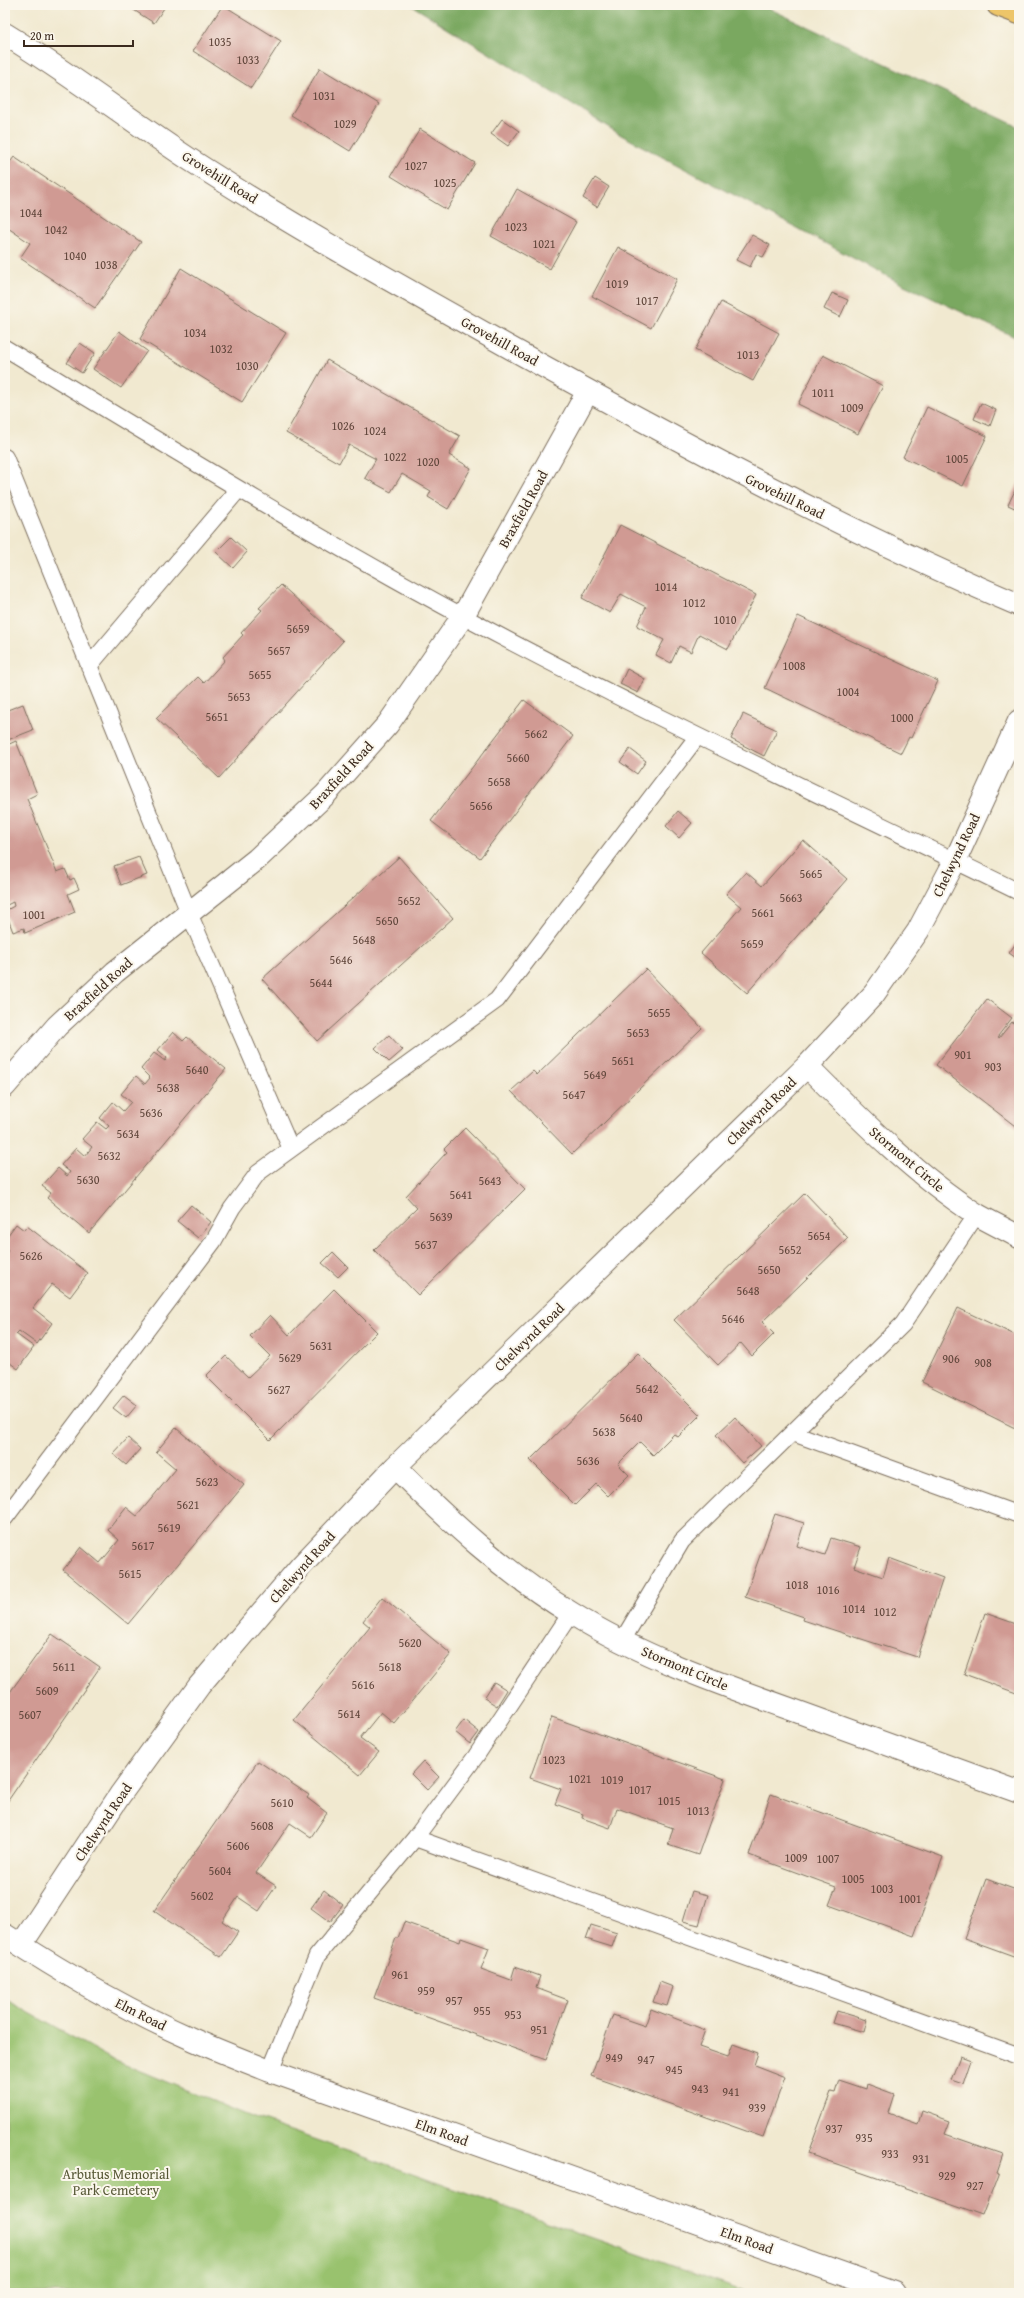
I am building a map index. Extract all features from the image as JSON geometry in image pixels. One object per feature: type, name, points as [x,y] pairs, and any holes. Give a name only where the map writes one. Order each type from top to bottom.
[{"type":"highway","points":[[998,5],[1019,13]]},
{"type":"street","name":"Grovehill Road","points":[[5,34],[59,67],[189,159],[347,256],[588,391],[746,477],[935,569],[1019,605]]},
{"type":"street","name":"Braxfield Road","points":[[5,1086],[57,1026],[115,972],[257,859],[325,795],[388,724],[463,616],[588,391]]},
{"type":"street","name":"Chelwynd Road","points":[[13,1940],[200,1686],[301,1566],[395,1467],[807,1066],[874,994],[918,931],[955,861],[1019,721]]},
{"type":"street","name":"Stormont Circle","points":[[807,1066],[870,1129],[921,1173],[977,1214],[1019,1237]]},
{"type":"street","name":"Stormont Circle","points":[[395,1467],[450,1522],[511,1572],[571,1613],[622,1641],[688,1672],[1019,1792]]},
{"type":"street","name":"Elm Road","points":[[13,1940],[78,1982],[140,2014],[194,2040],[270,2071],[895,2293]]},
{"type":"lane","points":[[5,348],[239,489],[463,616],[697,737],[1019,892]]},
{"type":"lane","points":[[5,457],[189,913],[291,1149]]},
{"type":"lane","points":[[89,666],[239,489]]},
{"type":"lane","points":[[5,1518],[213,1242],[232,1208],[258,1173],[497,1000],[697,737]]},
{"type":"lane","points":[[622,1641],[682,1541],[903,1324],[977,1214]]},
{"type":"lane","points":[[793,1433],[1019,1515]]},
{"type":"lane","points":[[270,2071],[317,1956],[415,1838],[476,1756],[571,1613]]},
{"type":"lane","points":[[415,1838],[1019,2056]]},
{"type":"green space","points":[[411,5],[762,5],[1019,127],[1019,339],[902,284],[621,135]]},
{"type":"green space","name":"Arbutus Memorial Park Cemetery","points":[[5,1999],[111,2059],[254,2118],[748,2293],[5,2293]]},
{"type":"building","points":[[126,5],[166,5],[154,23]]},
{"type":"building","points":[[223,5],[281,41],[251,88],[193,51]]},
{"type":"building","points":[[320,68],[379,104],[350,151],[291,115]]},
{"type":"building","points":[[502,119],[519,131],[508,146],[491,134]]},
{"type":"building","points":[[420,129],[475,163],[447,210],[391,176]]},
{"type":"building","points":[[14,157],[141,242],[95,308],[20,258],[30,243],[5,226],[5,169]]},
{"type":"building","points":[[595,178],[609,187],[597,207],[583,198]]},
{"type":"building","points":[[517,189],[576,222],[550,269],[491,236]]},
{"type":"building","points":[[752,235],[770,245],[763,257],[756,254],[750,267],[736,260]]},
{"type":"building","points":[[618,247],[677,279],[651,328],[592,296]]},
{"type":"building","points":[[181,268],[286,333],[242,402],[140,339]]},
{"type":"building","points":[[832,293],[848,300],[840,317],[824,309]]},
{"type":"building","points":[[721,302],[779,333],[753,381],[695,350]]},
{"type":"building","points":[[119,331],[147,351],[121,388],[93,369]]},
{"type":"building","points":[[80,343],[95,353],[82,373],[67,363]]},
{"type":"building","points":[[823,355],[883,386],[858,434],[798,404]]},
{"type":"building","points":[[327,360],[460,436],[449,455],[471,468],[448,509],[428,497],[431,491],[402,474],[391,492],[365,478],[376,459],[349,445],[339,463],[286,433]]},
{"type":"building","points":[[981,403],[996,410],[990,426],[974,419]]},
{"type":"building","points":[[927,407],[987,436],[963,486],[903,457]]},
{"type":"building","points":[[1019,482],[1019,510],[1008,505]]},
{"type":"building","points":[[620,525],[756,595],[728,649],[699,634],[691,652],[679,646],[671,663],[656,655],[664,640],[637,626],[646,607],[621,594],[610,613],[582,598]]},
{"type":"building","points":[[231,537],[247,552],[233,568],[216,552]]},
{"type":"building","points":[[281,585],[343,641],[219,778],[156,718],[198,677],[204,683],[225,660],[223,657],[243,635],[241,633],[262,610],[259,608]]},
{"type":"building","points":[[798,616],[938,681],[911,738],[909,737],[901,753],[765,688]]},
{"type":"building","points":[[627,669],[645,679],[638,693],[620,684]]},
{"type":"building","points":[[524,700],[573,736],[480,858],[431,821]]},
{"type":"building","points":[[23,704],[33,730],[5,741],[5,711]]},
{"type":"building","points":[[743,714],[777,730],[764,756],[731,739]]},
{"type":"building","points":[[16,741],[37,794],[27,799],[57,872],[65,869],[70,880],[74,878],[79,889],[68,894],[75,912],[25,933],[24,928],[13,932],[5,911],[14,906],[13,902],[5,906],[5,746]]},
{"type":"building","points":[[630,749],[646,761],[637,774],[620,762]]},
{"type":"building","points":[[678,811],[692,823],[679,838],[666,826]]},
{"type":"building","points":[[803,840],[847,879],[747,993],[701,953],[741,907],[726,894],[746,872],[762,886]]},
{"type":"building","points":[[139,857],[147,875],[121,885],[114,866]]},
{"type":"building","points":[[399,857],[453,918],[317,1041],[262,979]]},
{"type":"building","points":[[1019,939],[1019,960],[1009,953]]},
{"type":"building","points":[[646,969],[702,1028],[572,1154],[511,1091],[533,1071],[537,1075]]},
{"type":"building","points":[[987,999],[1012,1018],[998,1036],[999,1038],[1012,1022],[1019,1028],[1019,1129],[936,1065]]},
{"type":"building","points":[[173,1032],[183,1041],[187,1037],[226,1069],[89,1233],[47,1198],[51,1193],[42,1186],[58,1168],[67,1176],[70,1172],[61,1165],[76,1148],[85,1156],[92,1147],[82,1139],[97,1122],[106,1129],[109,1126],[100,1118],[113,1102],[123,1111],[131,1102],[121,1094],[136,1076],[145,1084],[150,1078],[141,1069],[154,1053],[165,1061],[167,1058],[158,1050]]},
{"type":"building","points":[[389,1035],[403,1050],[389,1062],[375,1048]]},
{"type":"building","points":[[465,1128],[525,1189],[418,1295],[374,1250],[417,1208],[406,1196],[447,1152],[444,1149]]},
{"type":"building","points":[[805,1193],[848,1238],[762,1322],[774,1334],[752,1356],[741,1343],[718,1365],[674,1320]]},
{"type":"building","points":[[191,1205],[211,1222],[198,1238],[177,1221]]},
{"type":"building","points":[[16,1224],[24,1230],[27,1226],[88,1273],[70,1297],[52,1284],[33,1308],[52,1323],[37,1344],[19,1331],[16,1334],[34,1347],[18,1369],[5,1359],[5,1254],[8,1251],[5,1248],[5,1239]]},
{"type":"building","points":[[333,1252],[348,1267],[338,1277],[322,1263]]},
{"type":"building","points":[[334,1289],[377,1332],[270,1440],[206,1376],[226,1356],[248,1377],[270,1356],[250,1336],[270,1315],[289,1335]]},
{"type":"building","points":[[958,1308],[1019,1337],[1019,1430],[922,1382]]},
{"type":"building","points":[[638,1353],[700,1415],[678,1437],[674,1434],[653,1455],[640,1442],[618,1464],[629,1475],[608,1496],[596,1484],[575,1505],[530,1460]]},
{"type":"building","points":[[124,1395],[137,1405],[126,1418],[113,1408]]},
{"type":"building","points":[[735,1417],[761,1446],[742,1463],[716,1435]]},
{"type":"building","points":[[176,1428],[244,1485],[128,1624],[63,1570],[81,1547],[100,1563],[119,1540],[108,1530],[126,1507],[137,1516],[176,1469],[156,1452]]},
{"type":"building","points":[[128,1438],[140,1449],[126,1465],[113,1454]]},
{"type":"building","points":[[775,1514],[804,1523],[797,1546],[825,1555],[831,1538],[861,1547],[854,1567],[883,1577],[889,1558],[943,1578],[917,1657],[803,1620],[804,1617],[745,1597]]},
{"type":"building","points":[[382,1597],[451,1654],[394,1723],[381,1712],[360,1738],[379,1752],[360,1775],[294,1720],[370,1627],[363,1621]]},
{"type":"building","points":[[985,1613],[1019,1625],[1019,1694],[964,1674]]},
{"type":"building","points":[[52,1634],[100,1667],[5,1805],[5,1699]]},
{"type":"building","points":[[494,1682],[507,1690],[497,1706],[484,1698]]},
{"type":"building","points":[[552,1717],[725,1779],[698,1855],[668,1845],[673,1828],[617,1808],[610,1828],[582,1818],[583,1814],[555,1804],[561,1789],[530,1778]]},
{"type":"building","points":[[464,1720],[479,1732],[470,1744],[455,1732]]},
{"type":"building","points":[[258,1761],[309,1795],[307,1798],[327,1813],[311,1837],[290,1823],[256,1873],[276,1886],[259,1911],[238,1897],[222,1921],[238,1932],[221,1957],[154,1911]]},
{"type":"building","points":[[423,1761],[439,1777],[427,1790],[411,1774]]},
{"type":"building","points":[[771,1794],[943,1857],[914,1936],[829,1905],[836,1887],[749,1855]]},
{"type":"building","points":[[986,1879],[1019,1891],[1019,1958],[964,1938]]},
{"type":"building","points":[[324,1890],[343,1905],[330,1922],[311,1908]]},
{"type":"building","points":[[692,1891],[708,1895],[699,1925],[683,1921]]},
{"type":"building","points":[[404,1922],[460,1942],[461,1938],[489,1948],[481,1969],[511,1980],[515,1967],[540,1976],[536,1988],[568,2000],[546,2060],[374,1998],[396,1938],[398,1938]]},
{"type":"building","points":[[591,1925],[617,1933],[612,1947],[586,1939]]},
{"type":"building","points":[[660,1982],[673,1987],[667,2006],[653,2002]]},
{"type":"building","points":[[651,2009],[705,2030],[699,2047],[728,2057],[733,2044],[758,2053],[754,2065],[785,2077],[763,2137],[591,2076],[613,2015],[645,2026]]},
{"type":"building","points":[[837,2011],[867,2020],[864,2032],[833,2023]]},
{"type":"building","points":[[960,2056],[971,2060],[963,2084],[951,2080]]},
{"type":"building","points":[[839,2080],[866,2089],[867,2084],[894,2094],[888,2113],[918,2124],[922,2111],[950,2121],[945,2134],[1003,2154],[997,2172],[999,2173],[983,2215],[808,2154],[831,2092],[835,2093]]}]
